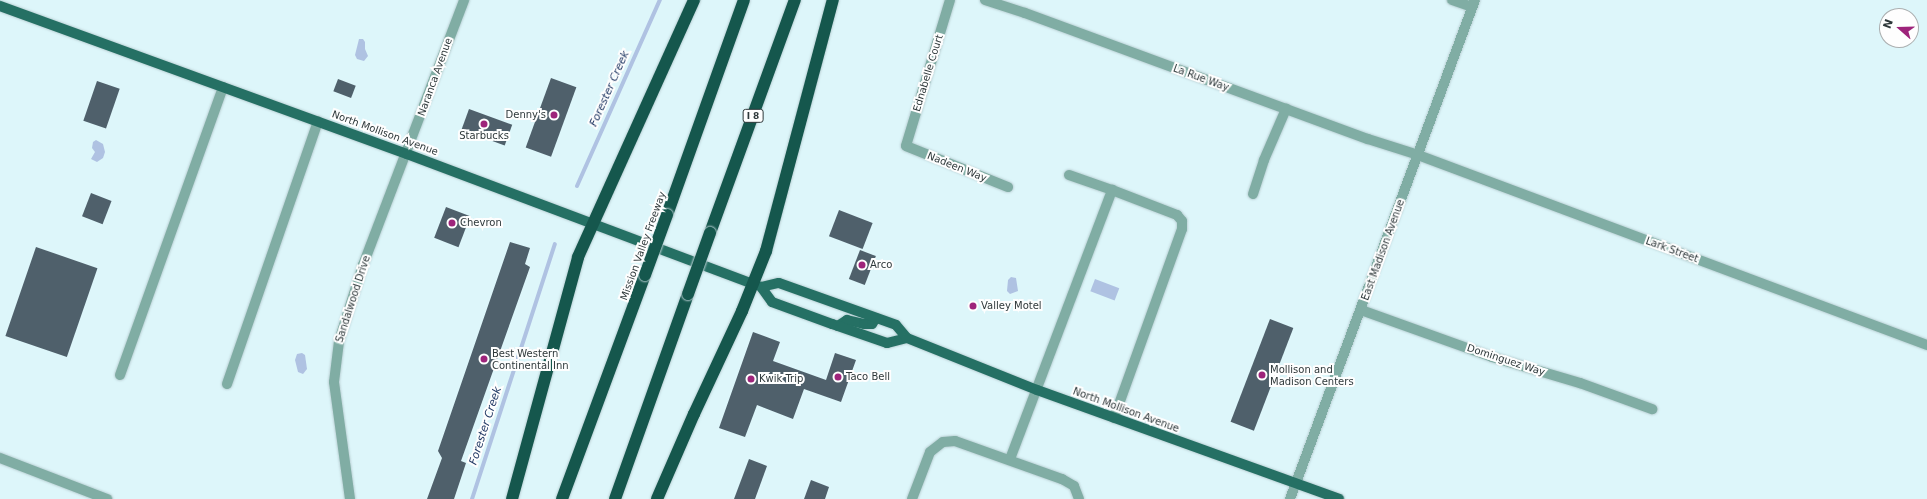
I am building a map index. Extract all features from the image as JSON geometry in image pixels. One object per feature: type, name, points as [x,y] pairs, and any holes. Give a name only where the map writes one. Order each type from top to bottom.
[{"type":"highway","points":[[512,499],[578,257],[694,0]]},
{"type":"highway","name":"Mission Valley Freeway","points":[[562,499],[667,215],[744,0]]},
{"type":"highway","name":"I 8","points":[[615,499],[795,0]]},
{"type":"highway","points":[[657,499],[757,285],[833,0]]},
{"type":"main road","name":"North Mollison Avenue","points":[[0,6],[318,121],[757,285],[778,283],[896,325],[907,338],[1037,390],[1339,499]]},
{"type":"main road","points":[[757,285],[772,302],[886,343],[907,338]]},
{"type":"main road","points":[[838,326],[847,320],[864,324],[872,324],[876,318]]},
{"type":"street","name":"Naranca Avenue","points":[[407,154],[464,0]]},
{"type":"street","name":"Ednabelle Court","points":[[906,146],[950,0]]},
{"type":"street","name":"La Rue Way","points":[[985,0],[1025,13],[1286,109],[1418,155]]},
{"type":"street","points":[[1452,0],[1473,4]]},
{"type":"street","name":"East Madison Avenue","points":[[1290,499],[1473,4]]},
{"type":"street","points":[[120,376],[223,87]]},
{"type":"street","points":[[1253,194],[1264,160],[1286,109]]},
{"type":"street","points":[[227,384],[318,121]]},
{"type":"street","name":"Nadeen Way","points":[[906,146],[1008,187]]},
{"type":"street","name":"Sandalwood Drive","points":[[350,499],[334,382],[339,341],[363,265],[407,154]]},
{"type":"street","name":"Lark Street","points":[[1418,155],[1927,344]]},
{"type":"street","points":[[1069,175],[1177,215],[1182,221],[1182,229],[1114,418]]},
{"type":"street","points":[[1010,459],[1112,190]]},
{"type":"street","name":"Dominguez Way","points":[[1361,310],[1492,357],[1580,383],[1652,409]]},
{"type":"street","points":[[912,499],[930,452],[943,442],[955,441],[1010,459],[1068,482],[1074,486],[1079,499]]},
{"type":"street","points":[[0,458],[107,499]]},
{"type":"water","points":[[359,39],[363,39],[365,42],[365,49],[368,56],[364,61],[357,59],[355,55]]},
{"type":"water","points":[[96,140],[103,144],[105,152],[103,158],[97,162],[91,159],[95,152],[92,148],[93,142]]},
{"type":"water","points":[[1011,277],[1016,278],[1018,291],[1010,294],[1007,291],[1008,280]]},
{"type":"water","points":[[1095,279],[1119,288],[1115,300],[1090,291]]},
{"type":"water","points":[[302,353],[305,355],[307,369],[303,374],[298,372],[295,360],[297,354]]},
{"type":"building","points":[[551,78],[576,87],[551,157],[526,148]]},
{"type":"building","points":[[338,79],[356,86],[351,98],[333,91]]},
{"type":"building","points":[[97,81],[120,89],[106,129],[83,121]]},
{"type":"building","points":[[469,109],[512,125],[505,145],[461,130]]},
{"type":"building","points":[[91,193],[112,201],[103,224],[82,216]]},
{"type":"building","points":[[446,207],[470,216],[458,247],[434,238]]},
{"type":"building","points":[[839,210],[873,223],[863,249],[829,236]]},
{"type":"building","name":"Best Western Continental Inn","points":[[510,242],[530,248],[525,264],[530,267],[461,461],[466,463],[454,499],[427,499],[442,458],[438,451]]},
{"type":"building","points":[[36,247],[97,268],[67,357],[5,336]]},
{"type":"building","points":[[860,250],[876,256],[865,285],[849,279]]},
{"type":"building","name":"Mollison and Madison Centers","points":[[1270,319],[1293,328],[1254,431],[1231,422]]},
{"type":"building","points":[[753,332],[780,342],[773,361],[826,380],[835,353],[856,360],[841,402],[804,389],[793,419],[757,405],[745,437],[719,428]]},
{"type":"building","points":[[749,459],[767,466],[755,499],[734,499]]},
{"type":"building","points":[[811,480],[829,487],[825,499],[804,499]]},
{"type":"waterway","name":"Forester Creek","points":[[577,186],[660,0]]},
{"type":"waterway","name":"Forester Creek","points":[[472,499],[555,244]]},
{"type":"place","name":"Denny's","points":[[554,115]]},
{"type":"place","name":"Starbucks","points":[[484,124]]},
{"type":"place","name":"Chevron","points":[[452,223]]},
{"type":"place","name":"Arco","points":[[862,265]]},
{"type":"place","name":"Valley Motel","points":[[973,306]]},
{"type":"place","name":"Best Western Continental Inn","points":[[484,359]]},
{"type":"place","name":"Mollison and Madison Centers","points":[[1262,375]]},
{"type":"place","name":"Taco Bell","points":[[838,377]]},
{"type":"place","name":"Kwik Trip","points":[[751,379]]}]
